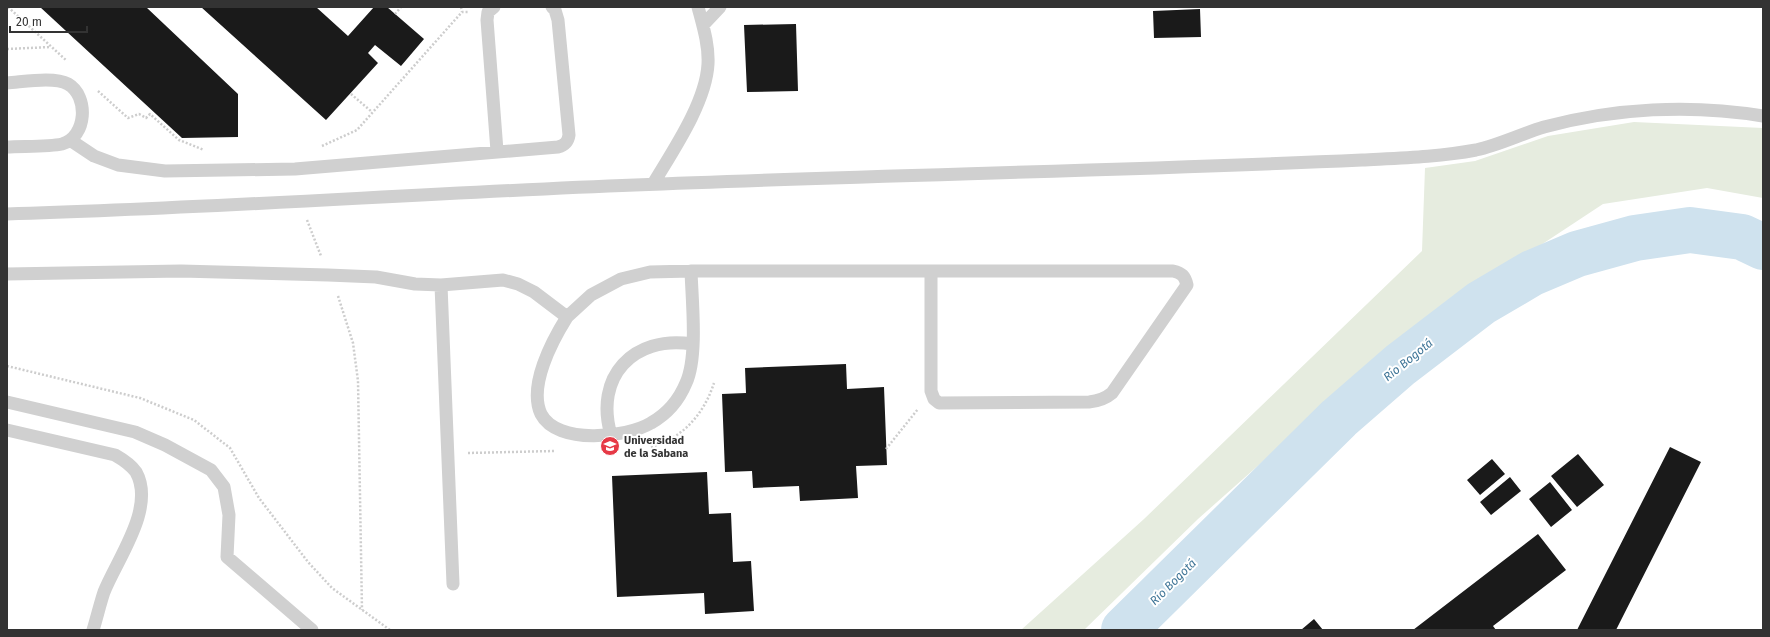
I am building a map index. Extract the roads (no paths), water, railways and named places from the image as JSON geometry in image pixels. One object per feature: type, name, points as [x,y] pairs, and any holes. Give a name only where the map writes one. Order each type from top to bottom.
[{"type":"lane","points":[[70,140],[94,156],[118,165],[165,171],[295,169],[558,147],[564,145],[568,140],[569,135],[558,20],[555,10],[552,7]]},
{"type":"lane","points":[[653,184],[681,136],[704,87],[708,60],[708,48],[698,7]]},
{"type":"lane","points":[[703,25],[720,7]]},
{"type":"lane","points":[[491,10],[487,20],[497,152]]},
{"type":"lane","points":[[7,83],[60,80],[68,84],[76,91],[81,101],[82,111],[82,120],[79,131],[70,140],[62,144],[7,147]]},
{"type":"lane","points":[[7,214],[132,210],[300,200],[653,184],[1218,167],[1441,156],[1482,149],[1541,128],[1588,117],[1647,109],[1737,112],[1763,116]]},
{"type":"lane","points":[[7,274],[181,271],[376,277],[415,284],[440,285],[503,280],[518,284],[534,292],[567,317]]},
{"type":"lane","points":[[691,271],[692,364],[687,382],[680,396],[666,412],[650,424],[633,431],[611,435],[560,432],[550,425],[542,415],[538,404],[540,379],[554,337],[567,317],[591,295],[621,279],[650,272],[691,271],[931,271],[1173,271],[1180,272],[1185,277],[1187,285],[1112,393],[1106,398],[1099,401],[939,403],[934,399],[932,391],[931,271]]},
{"type":"lane","points":[[440,285],[453,584]]},
{"type":"lane","points":[[611,435],[606,419],[606,402],[610,386],[618,371],[629,358],[643,349],[659,343],[676,341],[692,344]]},
{"type":"lane","points":[[7,402],[135,432],[165,445],[211,470],[224,487],[229,515],[227,557],[312,630]]},
{"type":"lane","points":[[7,430],[115,455],[126,462],[136,472],[140,489],[141,506],[133,532],[104,592],[93,630]]},
{"type":"waterway","name":"Río Bogotá","points":[[1124,630],[1339,418],[1400,365],[1481,303],[1532,273],[1577,254],[1635,238],[1690,230],[1742,237],[1763,247]]},
{"type":"place","name":"Universidad de la Sabana","points":[[610,446]]}]
